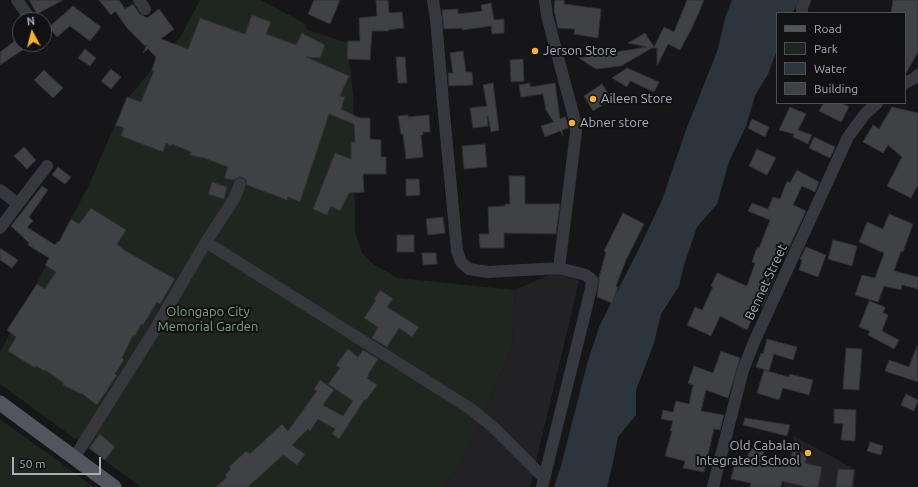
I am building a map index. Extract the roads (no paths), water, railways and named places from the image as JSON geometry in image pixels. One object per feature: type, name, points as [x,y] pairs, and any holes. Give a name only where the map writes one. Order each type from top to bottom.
[{"type":"main road","points":[[0,403],[114,487]]},
{"type":"street","points":[[18,0],[26,12]]},
{"type":"street","points":[[433,0],[458,251],[461,262],[469,268],[488,272],[559,268],[586,275],[592,280],[592,289],[543,483]]},
{"type":"street","points":[[545,0],[546,16],[575,121],[576,132],[559,268]]},
{"type":"street","points":[[802,12],[805,0]]},
{"type":"street","points":[[906,82],[915,78],[918,74]]},
{"type":"street","name":"Bennet Street","points":[[713,487],[743,370],[754,342],[848,137],[865,114],[876,104]]},
{"type":"street","points":[[0,228],[47,166]]},
{"type":"street","points":[[74,458],[148,340],[206,242],[234,199],[240,184]]},
{"type":"street","points":[[0,190],[18,204]]},
{"type":"street","points":[[206,242],[471,409],[493,427],[543,483]]},
{"type":"water","points":[[732,0],[799,0],[793,12],[776,12],[776,53],[768,74],[755,96],[746,126],[729,162],[717,204],[697,227],[684,265],[679,286],[661,314],[654,343],[636,390],[636,415],[618,437],[607,487],[554,487],[561,466],[587,364],[599,327],[662,200],[686,130],[718,49],[725,18]]},
{"type":"place","name":"Jerson Store","points":[[535,51]]},
{"type":"place","name":"Aileen Store","points":[[593,99]]},
{"type":"place","name":"Abner store","points":[[572,123]]},
{"type":"place","name":"Old Cabalan Integrated School","points":[[808,453]]},
{"type":"park label","name":"Olongapo City Memorial Garden","points":[[208,320]]}]
